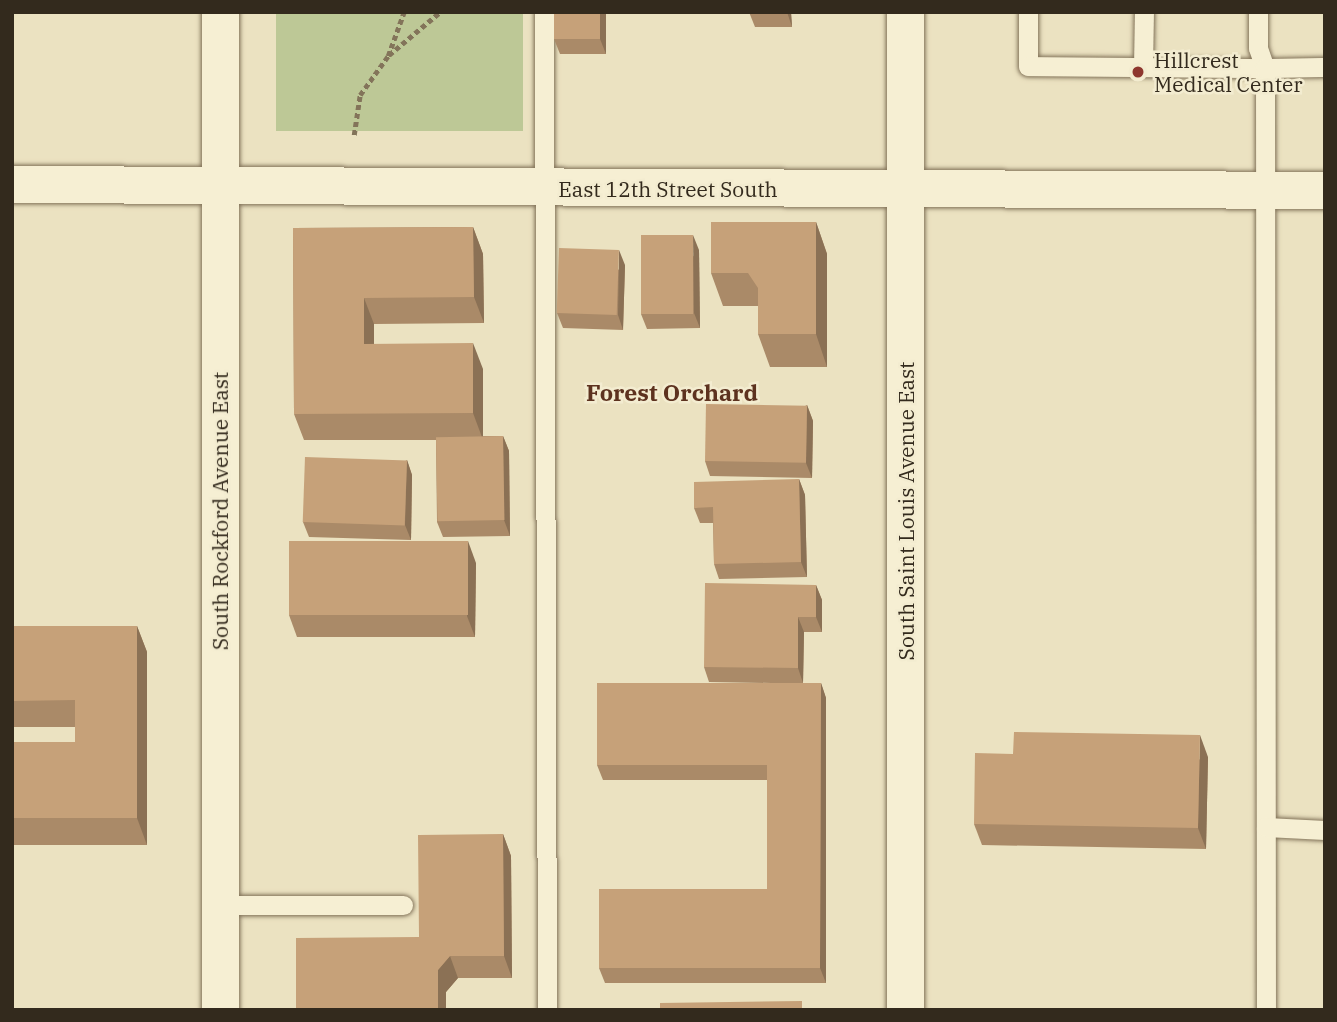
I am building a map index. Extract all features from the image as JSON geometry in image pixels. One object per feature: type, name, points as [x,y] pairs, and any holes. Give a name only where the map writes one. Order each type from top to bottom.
[{"type":"street","name":"South Rockford Avenue East","points":[[220,12],[220,1010]]},
{"type":"street","name":"South Saint Louis Avenue East","points":[[905,12],[905,1010]]},
{"type":"street","name":"East 12th Street South","points":[[12,184],[545,189],[1325,190]]},
{"type":"lane","points":[[544,12],[547,1010]]},
{"type":"lane","points":[[1028,12],[1028,66],[1325,67]]},
{"type":"lane","points":[[1143,67],[1144,12]]},
{"type":"lane","points":[[1258,12],[1258,48],[1265,68],[1262,190],[1266,1010]]},
{"type":"lane","points":[[1266,827],[1325,830]]},
{"type":"lane","points":[[220,905],[403,905]]},
{"type":"path","points":[[388,56],[404,12]]},
{"type":"path","points":[[354,135],[360,95],[388,56],[440,12]]},
{"type":"green space","points":[[276,12],[523,12],[523,131],[276,131]]},
{"type":"building","points":[[554,12],[600,12],[600,39],[554,39]]},
{"type":"building","points":[[711,222],[816,222],[816,334],[758,334],[758,288],[748,273],[711,273]]},
{"type":"building","points":[[473,227],[474,297],[364,298],[364,344],[473,343],[473,413],[294,414],[293,228]]},
{"type":"building","points":[[641,235],[693,235],[693,314],[641,314]]},
{"type":"building","points":[[559,248],[619,250],[617,315],[557,313]]},
{"type":"building","points":[[706,404],[807,406],[806,463],[705,461]]},
{"type":"building","points":[[503,436],[504,520],[437,521],[436,437]]},
{"type":"building","points":[[305,457],[407,461],[405,526],[303,522]]},
{"type":"building","points":[[799,479],[801,562],[714,564],[713,507],[694,508],[694,482]]},
{"type":"building","points":[[289,541],[468,541],[468,615],[289,615]]},
{"type":"building","points":[[705,583],[816,585],[816,617],[798,617],[798,668],[704,667]]},
{"type":"building","points":[[12,626],[137,626],[137,818],[12,818],[12,742],[75,742],[75,700],[12,701]]},
{"type":"building","points":[[597,683],[821,683],[820,968],[599,968],[599,889],[767,889],[767,765],[597,765]]},
{"type":"building","points":[[1014,732],[1200,735],[1198,828],[974,824],[975,753],[1013,754]]},
{"type":"building","points":[[503,834],[504,956],[450,956],[438,970],[438,1010],[296,1010],[296,938],[419,937],[418,835]]},
{"type":"building","points":[[802,1001],[802,1010],[660,1010],[660,1003]]},
{"type":"place","name":"Hillcrest Medical Center","points":[[1138,72]]},
{"type":"district","name":"Forest Orchard","points":[[672,392]]}]
